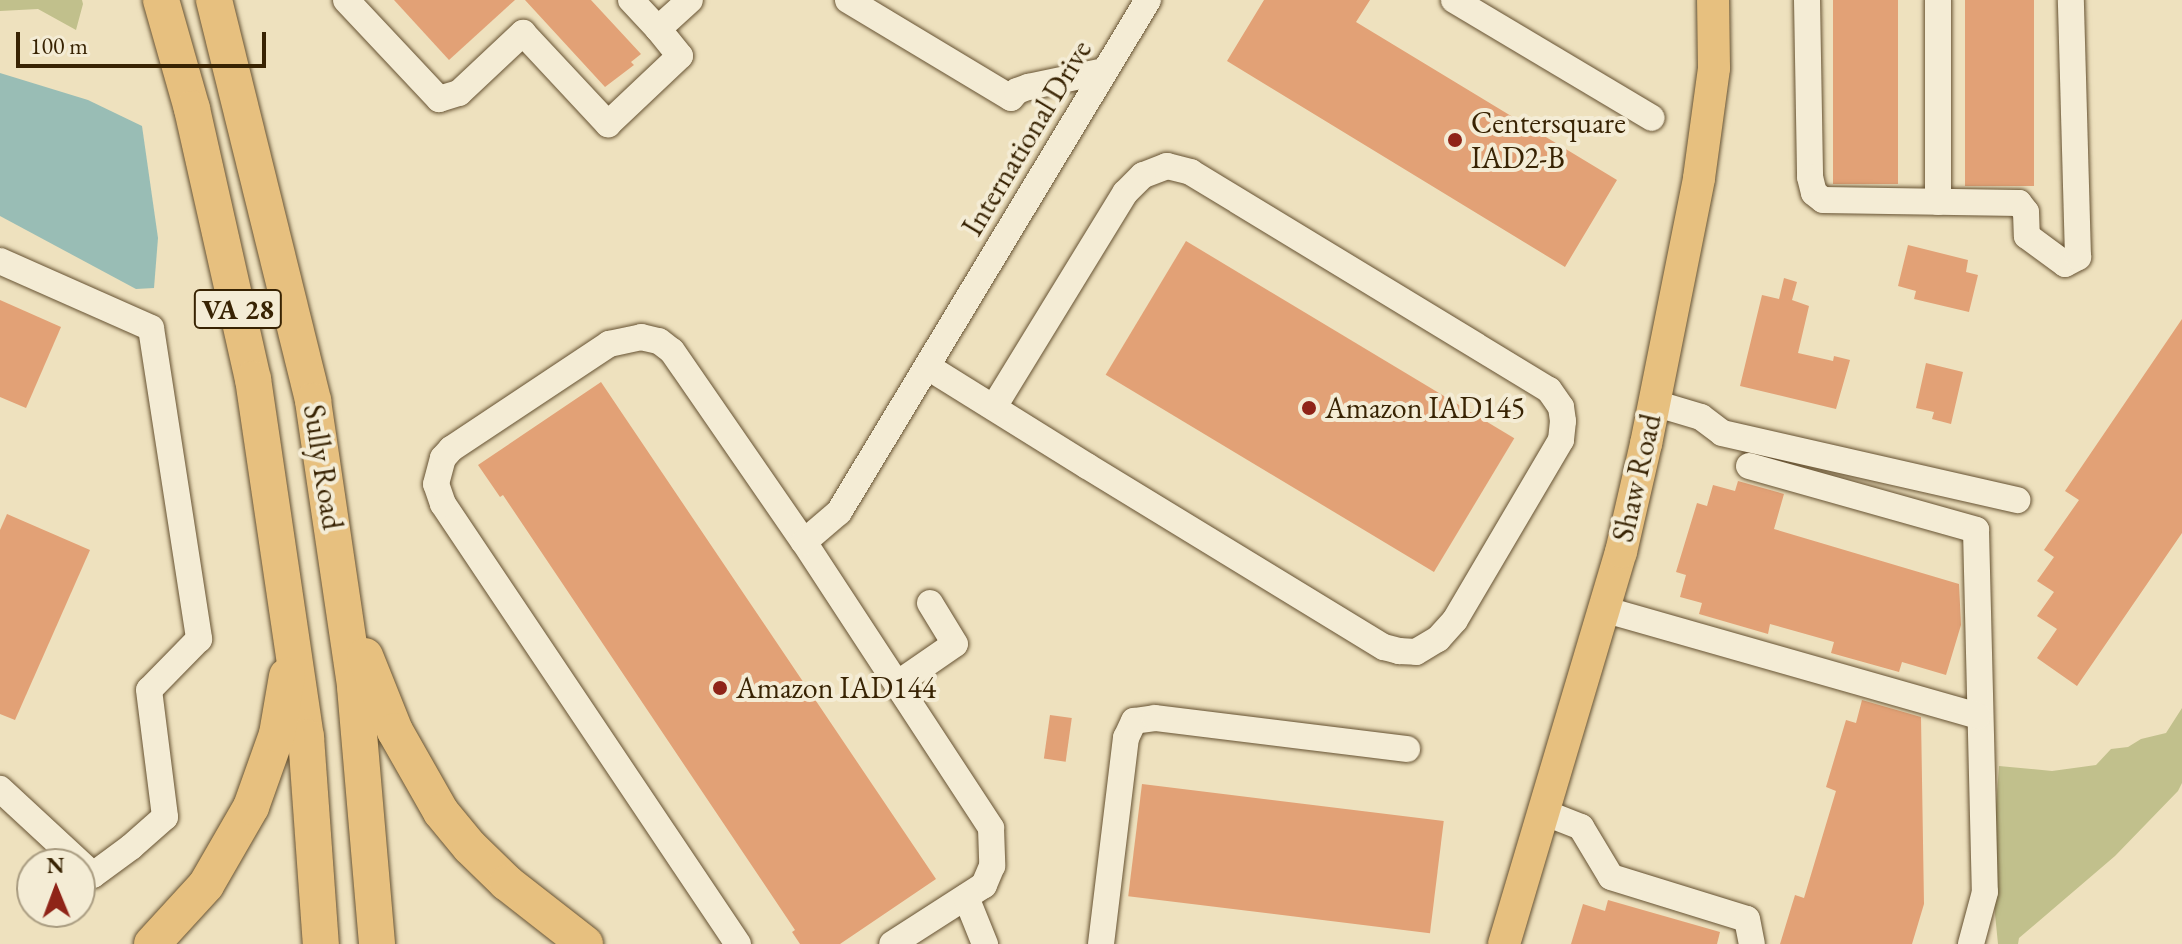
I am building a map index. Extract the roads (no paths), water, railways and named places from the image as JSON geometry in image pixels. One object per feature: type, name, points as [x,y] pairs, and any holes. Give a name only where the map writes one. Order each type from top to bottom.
[{"type":"highway","name":"Sully Road","points":[[161,0],[195,124],[253,379],[306,737],[321,944]]},
{"type":"highway","name":"Sully Road","points":[[214,0],[306,367],[341,579],[361,748],[377,944]]},
{"type":"highway","points":[[341,579],[374,683],[395,731],[441,812],[470,847],[507,883],[585,944]]},
{"type":"highway","points":[[152,944],[206,885],[251,807],[277,734],[288,671],[291,623]]},
{"type":"main road","name":"Shaw Road","points":[[1504,944],[1621,552],[1654,403],[1699,178],[1714,68],[1713,0]]},
{"type":"street","points":[[346,0],[439,99],[459,93],[523,33],[608,124],[680,56],[631,0]]},
{"type":"street","points":[[658,29],[690,0]]},
{"type":"street","points":[[848,0],[1011,98],[1028,87],[1104,71]]},
{"type":"street","name":"International Drive","points":[[804,542],[839,512],[1148,0]]},
{"type":"street","points":[[1454,0],[1652,118]]},
{"type":"street","points":[[1807,0],[1810,177],[1814,193],[1823,200],[2019,203],[2026,212],[2027,236],[2065,264],[2078,257],[2071,0]]},
{"type":"street","points":[[1938,0],[1938,202]]},
{"type":"street","points":[[928,367],[1384,647],[1416,652],[1438,639],[1455,620],[1561,440],[1563,421],[1561,407],[1549,390],[1191,172],[1167,166],[1143,175],[1125,193],[994,407]]},
{"type":"street","points":[[0,261],[151,328],[199,639],[149,690],[165,817],[131,847],[93,875],[0,789]]},
{"type":"street","points":[[738,944],[443,504],[436,484],[443,458],[451,449],[609,344],[641,337],[659,341],[672,351],[804,542],[991,828],[992,866],[984,885],[892,944]]},
{"type":"street","points":[[1654,403],[1701,417],[1722,433],[1768,431],[1961,476],[2017,500]]},
{"type":"street","points":[[1749,466],[1976,530],[1978,716],[1985,892],[1971,944]]},
{"type":"street","points":[[897,684],[955,644],[930,603]]},
{"type":"street","points":[[1603,609],[1978,716]]},
{"type":"street","points":[[1101,944],[1126,738],[1134,721],[1155,718],[1407,749]]},
{"type":"street","points":[[1543,812],[1581,827],[1611,877],[1747,919],[1752,944]]},
{"type":"street","points":[[966,897],[985,944]]},
{"type":"water","points":[[0,73],[88,100],[142,126],[158,238],[154,288],[136,289],[0,216]]},
{"type":"place","name":"Centersquare IAD2-B","points":[[1455,140]]},
{"type":"place","name":"Amazon IAD145","points":[[1309,408]]},
{"type":"place","name":"Amazon IAD144","points":[[720,688]]}]
